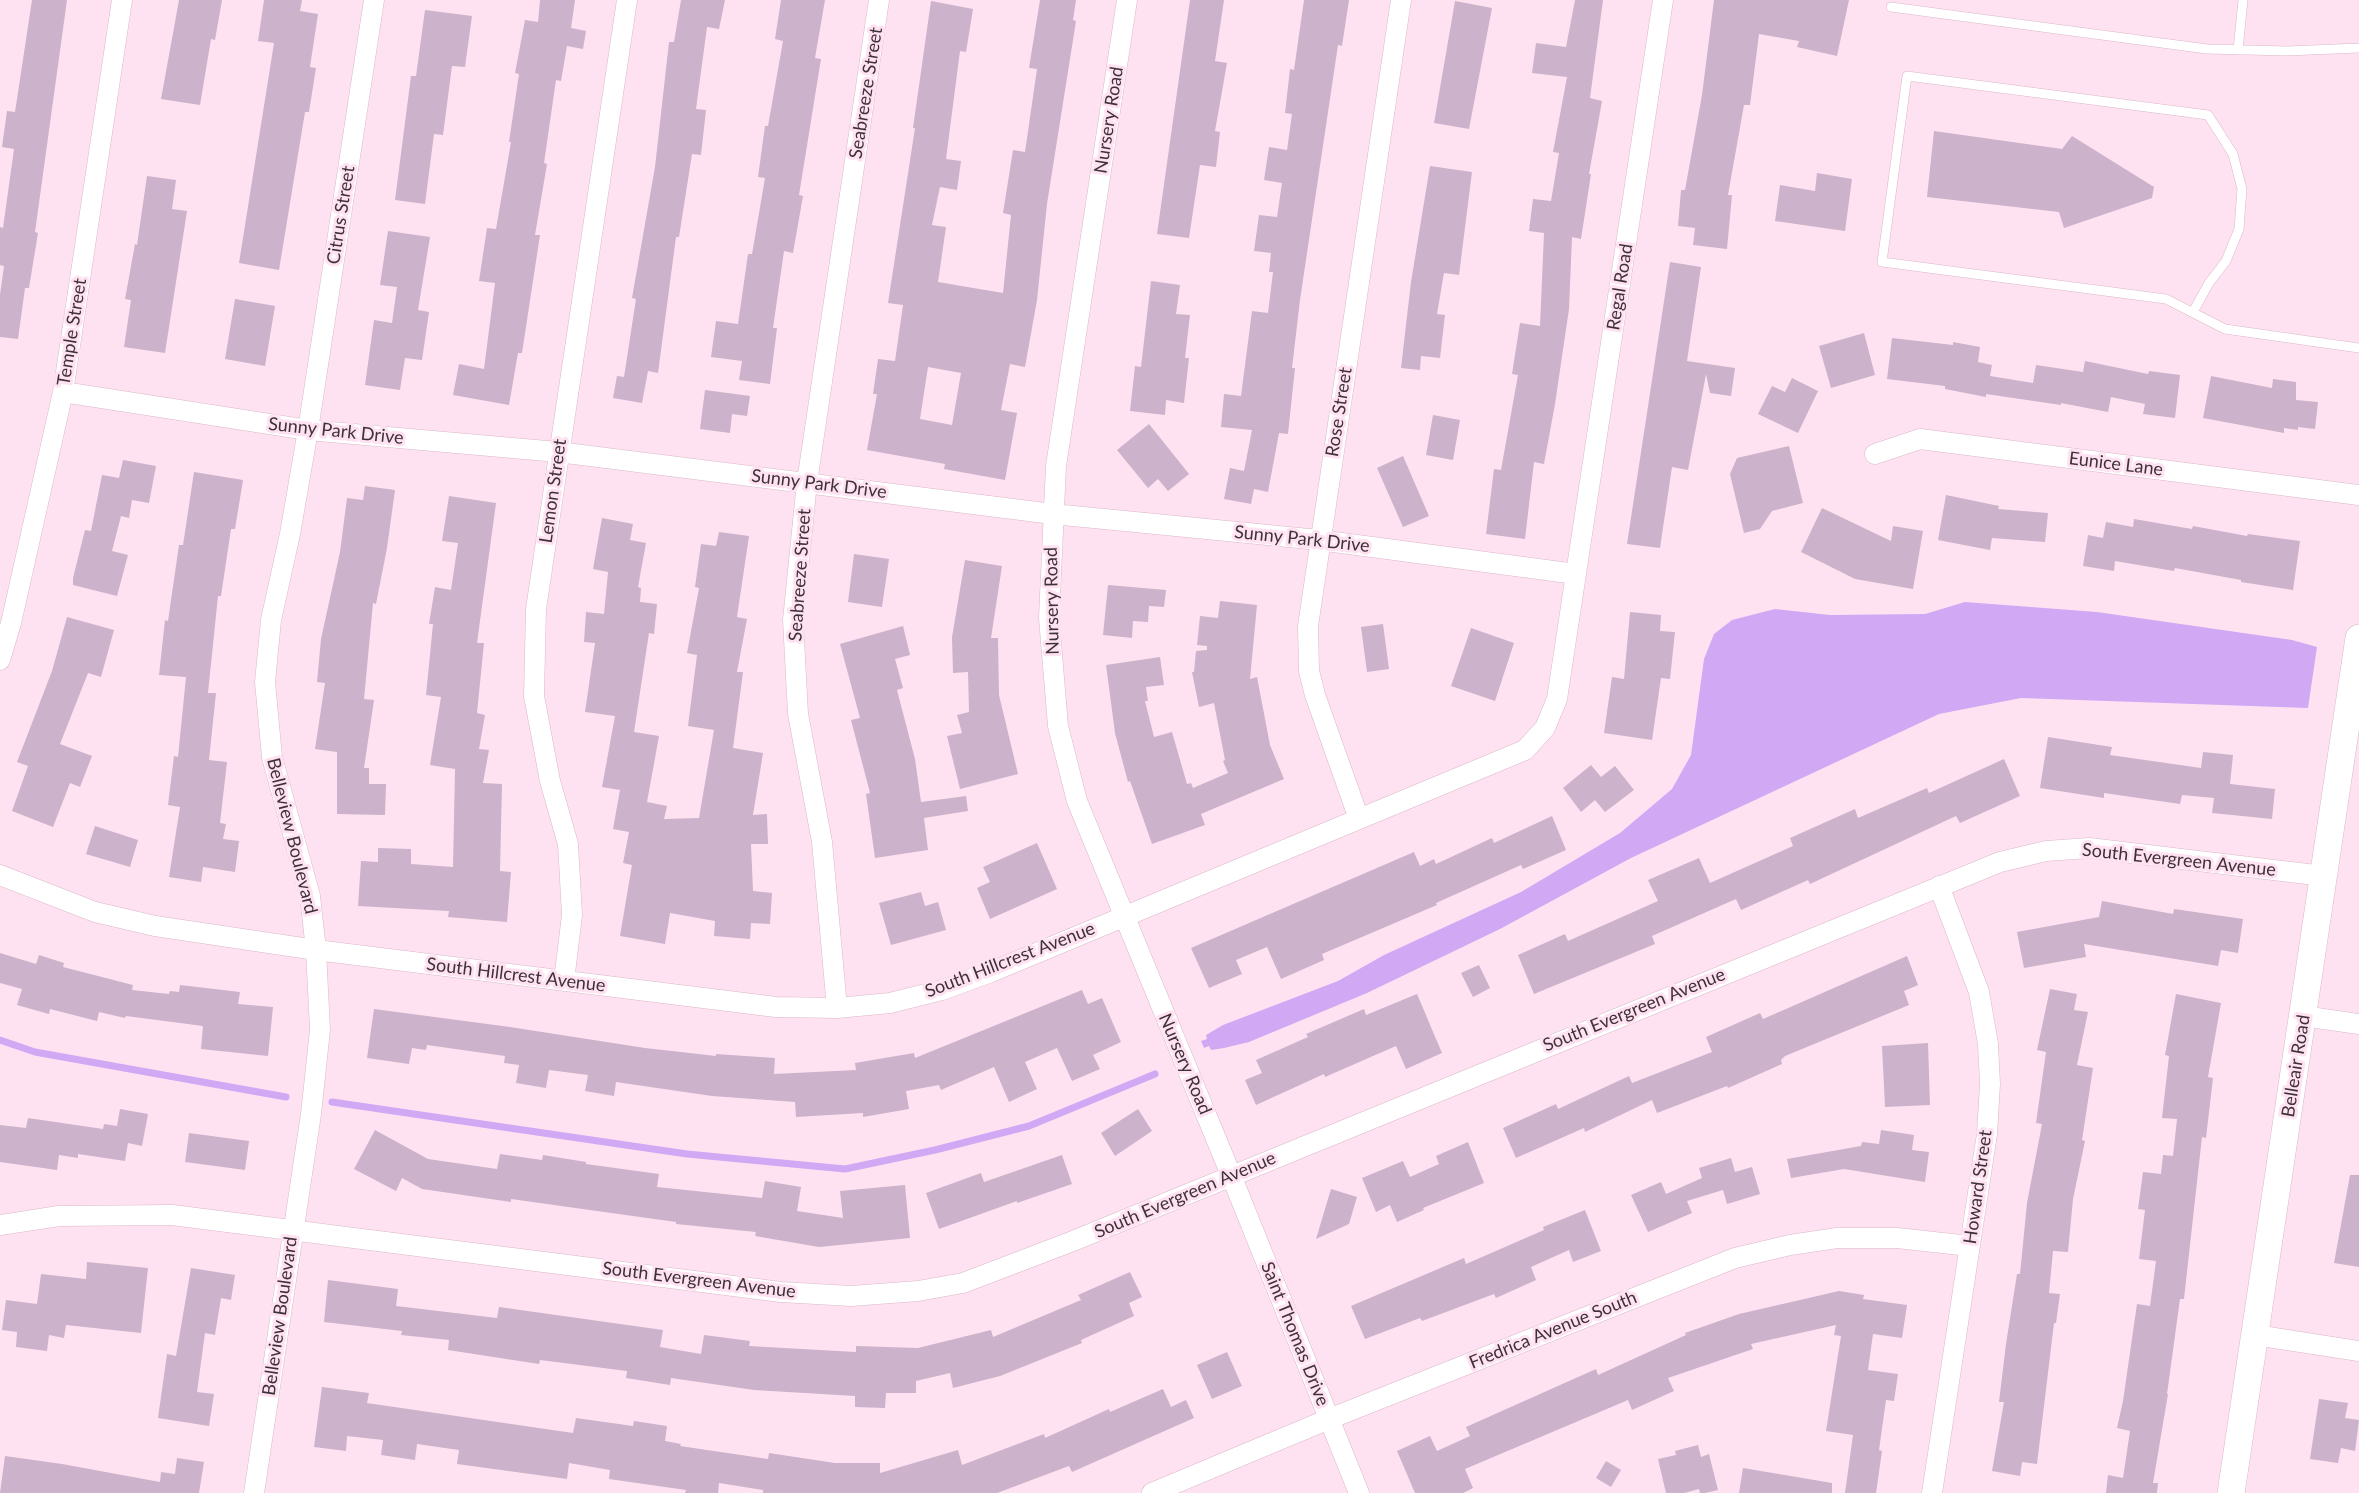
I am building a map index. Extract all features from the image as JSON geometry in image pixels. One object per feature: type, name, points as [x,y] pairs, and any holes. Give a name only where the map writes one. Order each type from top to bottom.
[{"type":"main road","name":"Belleair Road","points":[[2231,1493],[2359,638]]},
{"type":"street","name":"Temple Street","points":[[0,660],[11,623],[63,392],[122,0]]},
{"type":"street","name":"Citrus Street","points":[[308,430],[374,0]]},
{"type":"street","name":"Lemon Street","points":[[564,981],[572,915],[568,844],[550,781],[534,696],[536,609],[627,0]]},
{"type":"street","name":"Seabreeze Street","points":[[837,1008],[822,842],[798,714],[793,620],[807,482],[879,0]]},
{"type":"street","name":"Nursery Road","points":[[1127,0],[1056,466],[1049,618],[1058,726],[1077,801],[1231,1175]]},
{"type":"street","name":"Rose Street","points":[[1359,819],[1315,695],[1309,671],[1308,626],[1401,0]]},
{"type":"street","name":"Regal Road","points":[[1576,574],[1663,0]]},
{"type":"street","name":"Sunny Park Drive","points":[[63,392],[308,430],[558,452],[1053,514],[1320,540],[1576,574]]},
{"type":"street","name":"Belleview Boulevard","points":[[259,1492],[293,1230],[311,1114],[320,1030],[316,950],[310,896],[272,757],[265,682],[271,620],[290,534],[308,430]]},
{"type":"street","name":"Eunice Lane","points":[[1875,454],[1920,439],[2359,495]]},
{"type":"street","name":"South Hillcrest Avenue","points":[[0,875],[95,912],[155,926],[316,950],[776,1007],[837,1008],[890,1003],[942,990],[991,972],[1525,750],[1545,728],[1557,699],[1576,574]]},
{"type":"street","name":"South Evergreen Avenue","points":[[0,1225],[59,1216],[172,1215],[781,1292],[851,1296],[918,1291],[963,1282],[1073,1241],[2000,862],[2046,851],[2089,848],[2324,876]]},
{"type":"street","name":"Howard Street","points":[[1932,1493],[1987,1134],[1990,1084],[1988,1044],[1979,992],[1939,886]]},
{"type":"street","points":[[2303,1016],[2359,1024]]},
{"type":"street","name":"Saint Thomas Drive","points":[[1231,1175],[1359,1493]]},
{"type":"street","name":"Fredrica Avenue South","points":[[1152,1493],[1329,1419],[1735,1258],[1790,1245],[1837,1238],[1897,1238],[1970,1246]]},
{"type":"street","points":[[2255,1335],[2359,1351]]},
{"type":"lane","points":[[2238,50],[2243,0]]},
{"type":"lane","points":[[1891,7],[2207,49],[2288,51],[2359,48]]},
{"type":"lane","points":[[2193,312],[2226,261],[2239,229],[2242,189],[2233,154],[2208,115],[1907,76],[1882,262],[2166,299],[2224,329],[2359,348]]},
{"type":"shaded area","points":[[1965,602],[2097,612],[2292,640],[2317,647],[2308,708],[2021,698],[1939,714],[1631,858],[1500,929],[1367,993],[1249,1042],[1211,1050],[1209,1046],[1204,1048],[1201,1041],[1207,1039],[1206,1035],[1223,1025],[1338,981],[1384,955],[1521,892],[1620,833],[1672,789],[1691,755],[1704,659],[1714,634],[1732,620],[1775,609],[1830,615],[1925,614]]},
{"type":"building","points":[[32,0],[67,0],[35,232],[38,233],[29,288],[25,288],[18,339],[0,337],[0,295],[4,266],[0,265],[0,227],[3,228],[14,149],[2,147],[7,111],[15,112]]},
{"type":"building","points":[[179,0],[222,0],[215,40],[211,39],[200,105],[161,99]]},
{"type":"building","points":[[264,0],[302,0],[300,11],[318,14],[310,67],[316,68],[309,112],[305,112],[279,270],[239,263],[274,43],[258,41]]},
{"type":"building","points":[[540,0],[575,0],[571,28],[586,31],[583,49],[567,46],[561,81],[556,80],[544,163],[547,164],[535,235],[540,235],[522,353],[518,353],[509,405],[453,395],[459,364],[484,369],[495,283],[479,281],[487,228],[496,229],[511,142],[509,142],[519,74],[515,73],[525,20],[538,22]]},
{"type":"building","points":[[681,0],[725,0],[719,29],[707,27],[696,109],[706,110],[701,155],[692,154],[679,237],[676,237],[658,373],[648,371],[642,403],[613,398],[617,376],[624,377],[636,299],[632,298],[655,167],[669,42],[674,42]]},
{"type":"building","points":[[781,0],[825,0],[815,58],[821,59],[799,195],[803,196],[793,253],[784,251],[773,328],[777,328],[770,384],[739,380],[742,361],[711,357],[716,321],[738,324],[748,254],[752,254],[765,178],[758,177],[765,126],[768,126],[783,41],[775,39]]},
{"type":"building","points":[[1040,0],[1076,0],[1073,20],[1076,21],[1047,204],[1037,300],[1025,367],[1010,364],[1001,410],[1017,413],[1005,480],[944,469],[945,464],[867,450],[877,394],[873,394],[878,359],[895,361],[903,305],[888,303],[915,128],[913,128],[931,1],[973,9],[966,52],[960,51],[946,159],[961,161],[957,190],[940,187],[932,225],[946,227],[938,282],[1003,293],[1011,215],[1003,213],[1013,150],[1025,152],[1037,69],[1029,68]],"holes":[[[928,367],[961,373],[952,425],[920,419]]]},
{"type":"building","points":[[1190,0],[1224,0],[1215,61],[1227,63],[1215,131],[1220,132],[1216,167],[1200,165],[1189,238],[1157,234]]},
{"type":"building","points":[[1304,0],[1349,0],[1342,46],[1338,45],[1300,300],[1292,368],[1295,368],[1288,434],[1279,433],[1268,492],[1254,489],[1251,504],[1224,499],[1230,468],[1244,471],[1252,430],[1221,427],[1224,394],[1241,396],[1252,311],[1268,313],[1273,272],[1269,272],[1271,253],[1254,251],[1259,215],[1277,217],[1282,183],[1264,180],[1269,147],[1287,150],[1292,114],[1285,113],[1290,69],[1294,70]]},
{"type":"building","points":[[1575,0],[1603,0],[1590,98],[1602,101],[1589,174],[1591,174],[1581,239],[1572,237],[1569,309],[1555,404],[1544,464],[1534,462],[1525,539],[1486,534],[1494,469],[1501,470],[1518,375],[1512,374],[1520,323],[1540,326],[1544,233],[1529,231],[1533,199],[1551,201],[1559,153],[1553,152],[1567,77],[1532,73],[1536,43],[1566,47]]},
{"type":"building","points":[[1714,0],[1849,0],[1837,56],[1797,47],[1799,41],[1759,34],[1750,105],[1744,105],[1728,195],[1732,195],[1727,249],[1693,245],[1695,228],[1678,226],[1681,190],[1685,190],[1702,95]]},
{"type":"building","points":[[1455,1],[1492,8],[1469,129],[1434,123]]},
{"type":"building","points":[[425,10],[472,16],[465,67],[452,66],[443,135],[434,134],[425,204],[395,200],[411,76],[416,76]]},
{"type":"building","points":[[1934,131],[2062,149],[2072,136],[2154,187],[2152,198],[2064,228],[2059,212],[1927,197]]},
{"type":"building","points":[[1430,166],[1472,172],[1459,275],[1444,273],[1437,314],[1445,315],[1440,358],[1421,356],[1420,370],[1401,368],[1411,282]]},
{"type":"building","points":[[1817,173],[1852,179],[1845,231],[1775,221],[1780,185],[1815,191]]},
{"type":"building","points":[[147,176],[176,180],[172,209],[187,211],[165,353],[124,347],[131,300],[125,299],[135,244],[137,245]]},
{"type":"building","points":[[388,231],[430,237],[418,310],[429,312],[422,360],[405,358],[400,390],[365,385],[374,320],[392,323],[397,287],[380,285]]},
{"type":"building","points":[[1670,262],[1701,267],[1687,361],[1735,368],[1731,396],[1710,393],[1706,374],[1688,470],[1672,467],[1660,548],[1627,544]]},
{"type":"building","points":[[1151,281],[1180,285],[1176,314],[1190,315],[1185,358],[1189,358],[1184,403],[1166,400],[1165,415],[1130,411],[1135,366],[1141,367]]},
{"type":"building","points":[[235,299],[275,306],[265,366],[225,359]]},
{"type":"building","points":[[1864,333],[1875,375],[1831,388],[1819,346]]},
{"type":"building","points":[[1892,338],[1953,345],[1953,342],[1980,347],[1978,362],[1992,365],[1990,376],[2033,383],[2036,365],[2083,372],[2085,361],[2148,374],[2149,371],[2180,375],[2175,418],[2143,414],[2145,404],[2111,397],[2108,412],[2061,403],[2061,405],[1986,394],[1986,397],[1945,389],[1945,386],[1887,379]]},
{"type":"building","points":[[2211,376],[2272,388],[2273,379],[2296,382],[2296,400],[2318,402],[2315,429],[2284,428],[2284,433],[2203,418]]},
{"type":"building","points":[[1792,378],[1818,391],[1798,433],[1758,414],[1772,386],[1785,392]]},
{"type":"building","points":[[705,390],[750,396],[747,416],[732,414],[730,433],[700,429]]},
{"type":"building","points":[[1433,415],[1460,420],[1453,460],[1426,455]]},
{"type":"building","points":[[1149,424],[1189,474],[1168,491],[1158,479],[1148,488],[1117,450]]},
{"type":"building","points":[[1789,446],[1803,503],[1772,511],[1760,529],[1744,533],[1730,474],[1737,458]]},
{"type":"building","points":[[1403,456],[1429,516],[1403,527],[1377,468]]},
{"type":"building","points":[[123,460],[156,466],[149,503],[132,500],[129,518],[121,516],[112,551],[128,555],[117,596],[73,585],[73,578],[85,530],[91,531],[102,475],[119,478]]},
{"type":"building","points":[[194,472],[243,480],[235,529],[231,529],[221,596],[218,596],[208,693],[216,693],[209,760],[227,762],[220,823],[226,824],[223,839],[239,841],[235,872],[203,867],[201,882],[169,877],[180,807],[168,805],[174,756],[178,757],[186,677],[159,675],[165,620],[168,621],[179,545],[183,545]]},
{"type":"building","points":[[365,486],[395,490],[387,548],[376,604],[373,603],[364,699],[374,700],[364,768],[369,768],[369,784],[386,784],[385,815],[337,814],[337,752],[315,749],[325,683],[317,682],[321,639],[340,552],[347,498],[363,500]]},
{"type":"building","points":[[1946,495],[1999,506],[1998,509],[2048,513],[2045,542],[1992,538],[1990,550],[1938,540]]},
{"type":"building","points":[[449,496],[496,503],[477,643],[484,643],[477,713],[485,715],[479,749],[489,750],[483,783],[502,784],[500,871],[511,872],[507,922],[448,917],[449,911],[358,906],[361,861],[378,862],[378,848],[411,849],[411,864],[453,867],[455,769],[430,765],[441,697],[426,695],[433,624],[429,624],[435,587],[451,590],[458,543],[442,541]]},
{"type":"building","points":[[1822,508],[1891,541],[1893,526],[1923,531],[1913,589],[1855,579],[1801,552]]},
{"type":"building","points":[[602,518],[633,524],[630,540],[646,543],[638,587],[641,588],[640,602],[657,604],[654,634],[649,633],[634,732],[659,736],[647,802],[667,806],[664,819],[699,818],[714,730],[688,726],[697,655],[687,653],[699,588],[695,587],[701,544],[716,546],[719,532],[749,536],[737,617],[747,619],[737,672],[743,672],[733,748],[763,753],[753,815],[767,814],[768,844],[751,844],[753,891],[772,893],[770,924],[751,923],[750,939],[714,936],[715,921],[670,913],[665,944],[620,936],[632,865],[623,863],[629,832],[613,829],[620,790],[602,787],[615,716],[585,712],[595,643],[584,642],[586,612],[604,614],[608,572],[593,569]]},
{"type":"building","points":[[2134,519],[2192,529],[2193,526],[2247,536],[2248,534],[2300,541],[2293,590],[2175,568],[2174,571],[2115,561],[2114,571],[2083,566],[2088,535],[2103,538],[2106,522],[2133,527]]},
{"type":"building","points":[[854,554],[889,559],[882,607],[848,602]]},
{"type":"building","points":[[965,560],[1002,566],[991,638],[998,638],[999,695],[1018,774],[960,789],[947,736],[962,733],[957,715],[969,712],[968,672],[953,673],[952,637]]},
{"type":"building","points":[[1108,585],[1166,590],[1164,607],[1149,606],[1148,622],[1133,621],[1132,638],[1103,635]]},
{"type":"building","points":[[1220,601],[1257,605],[1250,679],[1257,677],[1270,745],[1284,779],[1201,814],[1205,825],[1152,844],[1130,781],[1128,782],[1115,733],[1106,665],[1160,657],[1164,685],[1146,687],[1148,701],[1145,701],[1154,737],[1172,732],[1187,784],[1191,783],[1193,788],[1228,773],[1223,761],[1225,760],[1214,703],[1199,707],[1192,672],[1194,672],[1196,651],[1207,650],[1207,646],[1197,645],[1200,616],[1218,618]]},
{"type":"building","points":[[1630,612],[1661,615],[1660,631],[1675,632],[1670,679],[1661,678],[1652,740],[1604,733],[1612,677],[1624,679]]},
{"type":"building","points":[[67,617],[114,630],[101,677],[88,673],[60,744],[92,756],[80,787],[70,783],[53,827],[12,811],[28,766],[17,762],[52,671]]},
{"type":"building","points":[[1383,624],[1389,669],[1367,672],[1361,627]]},
{"type":"building","points":[[903,626],[910,655],[895,659],[903,688],[897,690],[915,759],[921,802],[966,796],[968,811],[924,818],[928,850],[875,858],[866,794],[870,793],[851,720],[860,718],[840,644]]},
{"type":"building","points":[[1471,628],[1514,643],[1495,701],[1451,686]]},
{"type":"building","points":[[2048,737],[2112,747],[2110,755],[2201,768],[2203,752],[2233,755],[2230,784],[2275,789],[2272,819],[2212,813],[2214,798],[2182,795],[2180,804],[2104,793],[2104,798],[2040,788]]},
{"type":"building","points":[[2004,759],[2020,796],[1960,823],[1956,816],[1810,884],[1808,880],[1741,910],[1736,899],[1652,936],[1655,944],[1534,994],[1518,955],[1565,934],[1568,941],[1658,901],[1648,880],[1699,858],[1710,883],[1793,846],[1790,838],[1855,809],[1858,818],[1927,788],[1929,793]]},
{"type":"building","points":[[1591,765],[1601,777],[1615,766],[1634,790],[1605,812],[1595,800],[1581,812],[1563,788]]},
{"type":"building","points":[[1552,816],[1566,850],[1523,869],[1521,865],[1436,903],[1437,905],[1322,954],[1324,960],[1281,979],[1267,947],[1236,960],[1242,974],[1209,988],[1191,948],[1414,852],[1420,866],[1434,859],[1436,864],[1492,838],[1494,843]]},
{"type":"building","points":[[95,826],[138,840],[130,867],[86,854]]},
{"type":"building","points":[[1037,843],[1057,889],[990,919],[977,888],[990,882],[983,867]]},
{"type":"building","points":[[921,892],[925,906],[938,902],[946,930],[891,945],[879,903]]},
{"type":"building","points":[[2102,901],[2173,914],[2174,909],[2243,919],[2238,953],[2221,950],[2218,966],[2084,944],[2086,957],[2024,968],[2017,932],[2099,917]]},
{"type":"building","points":[[0,953],[36,964],[39,955],[64,963],[63,967],[133,985],[132,990],[169,994],[170,991],[179,992],[180,985],[240,992],[238,1004],[273,1007],[268,1056],[201,1049],[203,1026],[126,1016],[125,1018],[99,1012],[97,1021],[50,1009],[49,1014],[17,1005],[22,989],[0,983]]},
{"type":"building","points":[[1907,956],[1918,985],[1904,991],[1909,1005],[1785,1056],[1781,1060],[1782,1064],[1728,1088],[1727,1086],[1657,1113],[1652,1100],[1585,1132],[1584,1128],[1516,1158],[1503,1128],[1556,1104],[1558,1109],[1629,1076],[1632,1083],[1712,1052],[1706,1037],[1760,1013],[1763,1019]]},
{"type":"building","points":[[1479,965],[1490,988],[1473,997],[1461,973]]},
{"type":"building","points":[[2050,989],[2077,994],[2074,1010],[2088,1012],[2077,1065],[2093,1068],[2082,1140],[2085,1141],[2073,1199],[2068,1252],[2053,1251],[2049,1293],[2060,1294],[2056,1323],[2054,1323],[2037,1464],[2022,1462],[2020,1476],[1992,1471],[2004,1402],[1999,1402],[2006,1344],[2017,1274],[2020,1274],[2027,1203],[2042,1124],[2036,1123],[2046,1052],[2037,1050]]},
{"type":"building","points":[[1082,990],[1088,1004],[1102,998],[1121,1042],[1093,1055],[1100,1069],[1072,1081],[1057,1048],[1025,1062],[1037,1089],[1009,1102],[994,1067],[941,1090],[939,1085],[906,1091],[909,1109],[863,1117],[863,1113],[796,1117],[795,1102],[712,1096],[616,1082],[614,1096],[585,1091],[588,1075],[549,1070],[546,1088],[516,1083],[519,1065],[504,1063],[505,1056],[427,1045],[426,1050],[412,1048],[409,1064],[367,1058],[374,1009],[645,1048],[716,1056],[716,1054],[775,1058],[774,1074],[856,1070],[855,1063],[914,1053],[915,1058]]},
{"type":"building","points":[[1417,994],[1442,1053],[1406,1069],[1396,1046],[1325,1077],[1324,1074],[1256,1105],[1245,1080],[1262,1073],[1256,1060],[1308,1037],[1306,1034],[1364,1009],[1366,1015]]},
{"type":"building","points":[[2176,994],[2221,1003],[2208,1077],[2213,1078],[2206,1138],[2202,1137],[2184,1299],[2180,1299],[2168,1394],[2153,1483],[2158,1483],[2157,1493],[2106,1493],[2108,1475],[2123,1478],[2130,1431],[2117,1428],[2137,1304],[2150,1306],[2156,1261],[2139,1259],[2145,1210],[2138,1209],[2143,1172],[2161,1174],[2163,1155],[2173,1156],[2177,1119],[2162,1118],[2169,1056],[2165,1055]]},
{"type":"building","points":[[1928,1043],[1930,1105],[1885,1107],[1882,1046]]},
{"type":"building","points":[[120,1109],[148,1114],[142,1146],[128,1143],[125,1161],[78,1154],[78,1158],[59,1155],[57,1170],[0,1162],[0,1125],[26,1128],[28,1118],[103,1129],[104,1124],[117,1126]]},
{"type":"building","points":[[1138,1109],[1152,1131],[1115,1156],[1101,1133]]},
{"type":"building","points":[[375,1130],[428,1159],[497,1169],[500,1154],[542,1160],[543,1155],[586,1162],[586,1164],[659,1174],[657,1187],[762,1198],[765,1181],[801,1187],[797,1211],[843,1218],[840,1191],[905,1185],[910,1238],[819,1247],[755,1236],[756,1232],[676,1224],[676,1222],[511,1199],[511,1202],[422,1189],[402,1178],[396,1191],[354,1169]]},
{"type":"building","points":[[1881,1130],[1914,1135],[1912,1150],[1929,1152],[1925,1182],[1844,1169],[1791,1178],[1787,1159],[1861,1146],[1862,1142],[1879,1144]]},
{"type":"building","points":[[189,1133],[249,1141],[245,1170],[185,1162]]},
{"type":"building","points":[[1468,1142],[1484,1183],[1423,1208],[1424,1210],[1397,1222],[1390,1205],[1376,1212],[1362,1178],[1403,1161],[1410,1177],[1439,1164],[1436,1156]]},
{"type":"building","points":[[1062,1155],[1072,1184],[939,1229],[926,1193],[981,1173],[984,1182]]},
{"type":"building","points":[[1731,1158],[1735,1172],[1752,1167],[1760,1194],[1727,1204],[1723,1190],[1687,1201],[1692,1213],[1648,1232],[1631,1195],[1661,1182],[1666,1194],[1702,1178],[1699,1168]]},
{"type":"building","points":[[2350,1175],[2359,1175],[2359,1267],[2334,1263]]},
{"type":"building","points":[[1331,1189],[1357,1197],[1349,1224],[1316,1239]]},
{"type":"building","points":[[1585,1210],[1601,1251],[1573,1262],[1569,1250],[1531,1267],[1536,1280],[1496,1298],[1494,1294],[1365,1339],[1351,1306],[1464,1258],[1466,1264],[1544,1230],[1543,1227]]},
{"type":"building","points":[[87,1262],[148,1268],[141,1333],[66,1325],[64,1338],[49,1335],[47,1351],[16,1347],[17,1332],[2,1330],[6,1300],[37,1304],[41,1274],[86,1279]]},
{"type":"building","points":[[191,1268],[235,1275],[231,1300],[221,1298],[215,1335],[205,1333],[197,1392],[214,1394],[209,1426],[158,1418],[167,1354],[176,1356]]},
{"type":"building","points":[[1130,1272],[1142,1297],[1129,1303],[1134,1316],[1081,1340],[1082,1343],[1000,1376],[953,1388],[950,1373],[916,1381],[916,1393],[886,1393],[885,1408],[855,1407],[855,1396],[754,1390],[671,1378],[670,1385],[626,1378],[627,1371],[540,1360],[539,1364],[448,1350],[449,1340],[401,1335],[402,1331],[324,1322],[328,1280],[398,1289],[396,1306],[497,1318],[499,1307],[663,1330],[660,1347],[701,1354],[704,1335],[750,1341],[749,1346],[856,1352],[856,1346],[918,1348],[991,1330],[993,1337],[1081,1300],[1078,1295]]},
{"type":"building","points":[[1839,1291],[1864,1295],[1863,1299],[1907,1305],[1902,1338],[1873,1334],[1868,1370],[1898,1374],[1894,1401],[1886,1400],[1876,1493],[1845,1493],[1853,1435],[1826,1431],[1841,1336],[1834,1335],[1836,1325],[1751,1344],[1753,1349],[1668,1378],[1674,1391],[1632,1410],[1628,1400],[1465,1469],[1473,1488],[1463,1493],[1415,1493],[1397,1451],[1430,1436],[1437,1451],[1470,1436],[1466,1427],[1596,1369],[1598,1375],[1686,1335],[1685,1333],[1739,1314]]},
{"type":"building","points":[[1227,1352],[1242,1386],[1212,1399],[1197,1365]]},
{"type":"building","points":[[322,1387],[369,1393],[367,1403],[573,1433],[576,1418],[633,1426],[634,1421],[667,1426],[665,1441],[681,1444],[680,1446],[768,1459],[769,1453],[835,1463],[880,1463],[880,1473],[958,1450],[962,1465],[1044,1434],[1045,1438],[1109,1409],[1110,1412],[1163,1389],[1171,1407],[1186,1400],[1194,1418],[1072,1472],[1069,1466],[997,1493],[763,1493],[763,1490],[719,1483],[718,1493],[685,1493],[686,1490],[609,1479],[610,1470],[569,1463],[567,1479],[457,1464],[459,1450],[417,1444],[415,1460],[381,1455],[383,1440],[347,1436],[346,1451],[314,1447]]},
{"type":"building","points":[[2319,1399],[2348,1403],[2345,1418],[2359,1420],[2355,1451],[2341,1448],[2338,1463],[2310,1459]]},
{"type":"building","points":[[1698,1445],[1701,1457],[1709,1454],[1718,1490],[1705,1493],[1700,1493],[1699,1489],[1684,1493],[1666,1493],[1658,1459],[1676,1455],[1675,1451]]},
{"type":"building","points":[[5,1456],[160,1482],[161,1472],[175,1474],[177,1458],[204,1462],[199,1493],[0,1493]]},
{"type":"building","points":[[1606,1461],[1621,1470],[1611,1487],[1596,1478]]},
{"type":"building","points":[[1743,1468],[1832,1483],[1832,1493],[1739,1493]]},
{"type":"waterway","points":[[0,1040],[35,1052],[286,1097]]},
{"type":"waterway","points":[[332,1102],[687,1154],[845,1169],[935,1150],[1029,1126],[1155,1074]]}]
